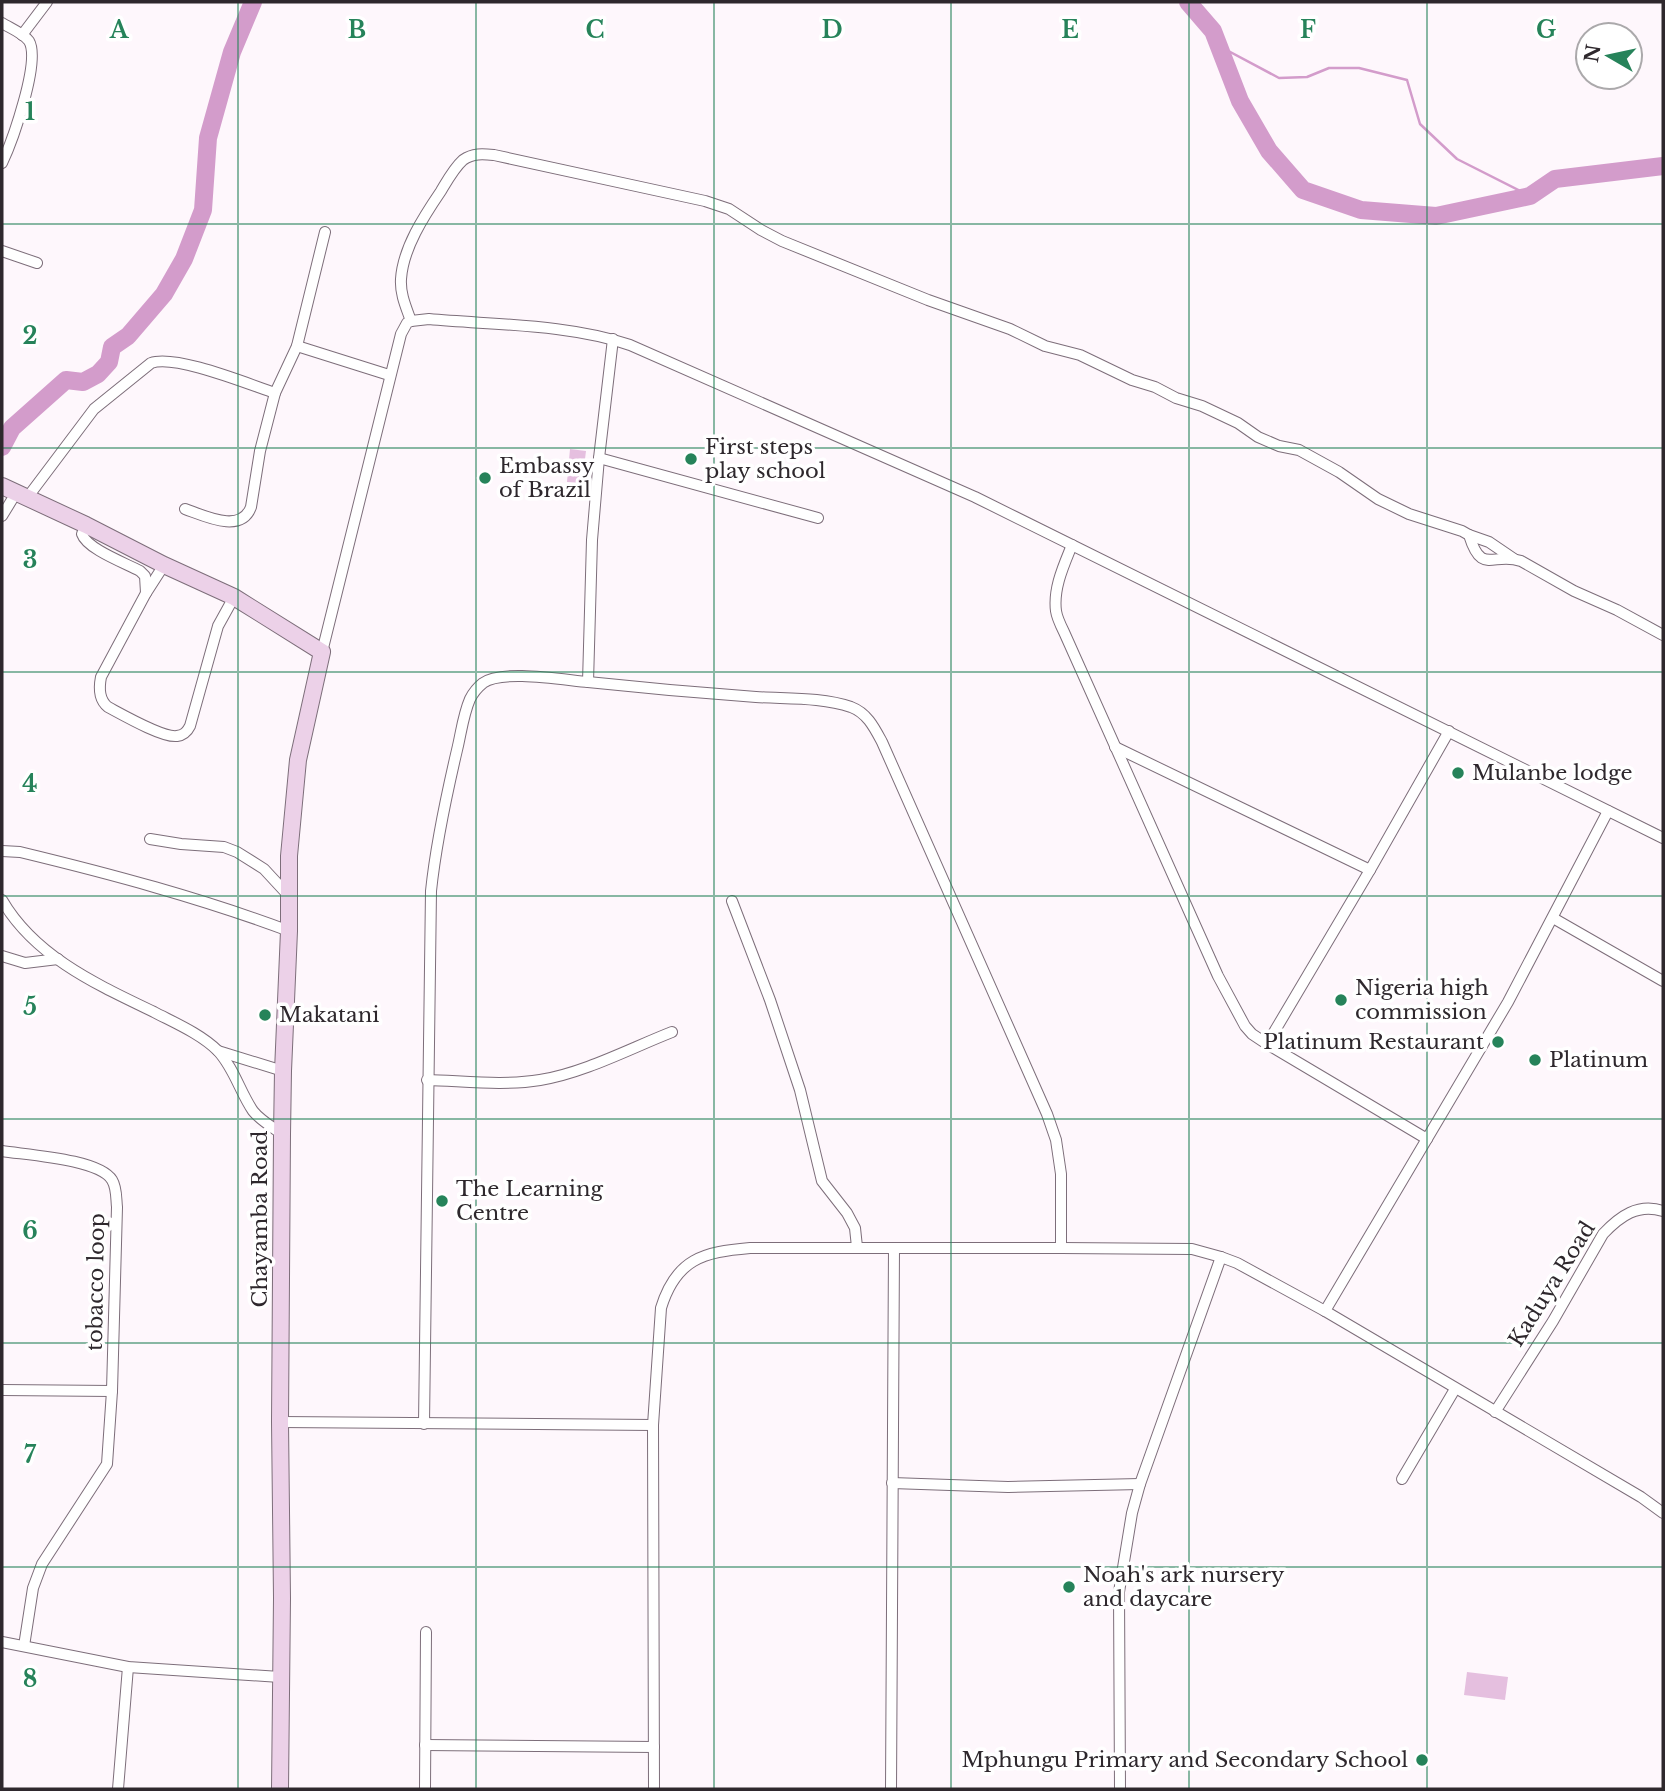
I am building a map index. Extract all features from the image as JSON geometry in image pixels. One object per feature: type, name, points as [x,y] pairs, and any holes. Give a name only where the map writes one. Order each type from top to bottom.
[{"type":"street","points":[[22,34],[47,2]]},
{"type":"street","points":[[2,23],[22,34],[31,44],[32,57],[14,136],[2,163]]},
{"type":"street","points":[[411,321],[402,297],[401,276],[410,246],[418,226],[451,176],[464,160],[473,155],[495,155],[705,201],[729,209],[782,241],[1045,346],[1080,355],[1132,380],[1202,406],[1238,423],[1258,437],[1279,446],[1299,450],[1339,472],[1378,499],[1409,514],[1489,542],[1514,559],[1663,635]]},
{"type":"street","points":[[185,509],[227,522],[243,520],[248,515],[260,451],[275,393],[297,346],[325,232]]},
{"type":"street","points":[[2,252],[19,255],[37,263]]},
{"type":"street","points":[[15,492],[234,597],[323,652],[390,374],[401,334],[407,324],[429,319],[567,330],[613,339],[975,497],[1663,838]]},
{"type":"street","points":[[588,682],[589,592],[599,458],[613,339]]},
{"type":"street","points":[[297,346],[390,374]]},
{"type":"street","points":[[2,516],[15,492],[94,409],[151,363],[159,360],[174,361],[275,393]]},
{"type":"street","points":[[599,458],[818,518]]},
{"type":"street","points":[[86,525],[83,538],[93,547],[140,571],[145,576],[146,593]]},
{"type":"street","points":[[1469,535],[1478,556],[1485,560],[1514,559]]},
{"type":"street","points":[[1072,545],[1060,576],[1056,612],[1218,976],[1245,1026],[1267,1044],[1427,1139]]},
{"type":"street","points":[[164,565],[101,677],[100,688],[102,700],[108,707],[162,734],[184,734],[190,726],[218,626],[234,597]]},
{"type":"street","name":"Chayamba Road","points":[[280,1789],[282,1134],[289,856],[294,783],[302,735],[323,652]]},
{"type":"street","points":[[424,1424],[430,891],[447,793],[471,698],[486,680],[535,677],[684,692],[827,702],[857,710],[869,719],[882,742],[1047,1114],[1056,1140],[1060,1174],[1061,1248]]},
{"type":"street","points":[[1267,1044],[1449,731]]},
{"type":"street","points":[[1115,747],[1370,870]]},
{"type":"street","points":[[1325,1311],[1508,1002],[1608,811]]},
{"type":"street","points":[[150,839],[224,847],[237,852],[264,869],[289,897]]},
{"type":"street","points":[[2,851],[20,852],[150,885],[289,930]]},
{"type":"street","points":[[2,900],[30,937],[58,959],[101,986],[176,1023],[218,1051],[254,1113],[282,1134]]},
{"type":"street","points":[[732,901],[770,1000],[800,1090],[822,1181],[855,1228],[857,1247]]},
{"type":"street","points":[[1553,918],[1663,981]]},
{"type":"street","points":[[2,956],[25,963],[58,959]]},
{"type":"street","points":[[427,1080],[542,1080],[580,1070],[672,1032]]},
{"type":"street","points":[[218,1051],[283,1070]]},
{"type":"street","name":"tobacco loop","points":[[2,1151],[89,1165],[102,1171],[115,1187],[117,1208],[112,1391]]},
{"type":"street","name":"Kaduya Road","points":[[1495,1412],[1553,1321],[1603,1234],[1614,1223],[1636,1210],[1648,1208],[1663,1211]]},
{"type":"street","points":[[654,1789],[653,1425],[661,1308],[672,1280],[688,1264],[704,1255],[750,1248],[1192,1249],[1237,1263],[1325,1311],[1641,1497],[1663,1513]]},
{"type":"street","points":[[891,1789],[894,1248]]},
{"type":"street","points":[[1121,1789],[1119,1592],[1132,1513],[1221,1257]]},
{"type":"street","points":[[1402,1479],[1455,1389]]},
{"type":"street","points":[[2,1390],[112,1391],[107,1464],[39,1571],[33,1588],[24,1646]]},
{"type":"street","points":[[280,1422],[653,1425]]},
{"type":"street","points":[[892,1483],[1008,1488],[1140,1484]]},
{"type":"street","points":[[425,1789],[426,1632]]},
{"type":"street","points":[[2,1642],[128,1667],[280,1676]]},
{"type":"street","points":[[118,1789],[128,1667]]},
{"type":"street","points":[[425,1745],[654,1747]]},
{"type":"shaded area","points":[[570,449],[586,451],[582,484],[567,482]]},
{"type":"shaded area","points":[[1467,1672],[1508,1677],[1505,1700],[1464,1695]]},
{"type":"waterway","points":[[2,447],[12,428],[66,380],[83,382],[98,374],[109,362],[112,347],[128,336],[164,294],[184,259],[203,210],[208,138],[232,52],[253,2]]},
{"type":"waterway","points":[[1188,2],[1213,31],[1240,101],[1269,151],[1303,190],[1361,210],[1436,216],[1530,196],[1555,179],[1663,166]]},
{"type":"waterway","points":[[1219,46],[1279,78],[1307,77],[1329,68],[1359,68],[1407,80],[1420,124],[1457,159],[1530,196]]},
{"type":"place","name":"First steps play school","points":[[691,459]]},
{"type":"place","name":"Embassy of Brazil","points":[[485,478]]},
{"type":"place","name":"Mulanbe lodge","points":[[1458,773]]},
{"type":"place","name":"Nigeria high commission","points":[[1341,1000]]},
{"type":"place","name":"Makatani","points":[[265,1015]]},
{"type":"place","name":"Platinum Restaurant","points":[[1498,1042]]},
{"type":"place","name":"Platinum","points":[[1535,1060]]},
{"type":"place","name":"The Learning Centre","points":[[442,1201]]},
{"type":"place","name":"Noah's ark nursery and daycare","points":[[1069,1587]]},
{"type":"place","name":"Mphungu Primary and Secondary School","points":[[1422,1760]]}]
